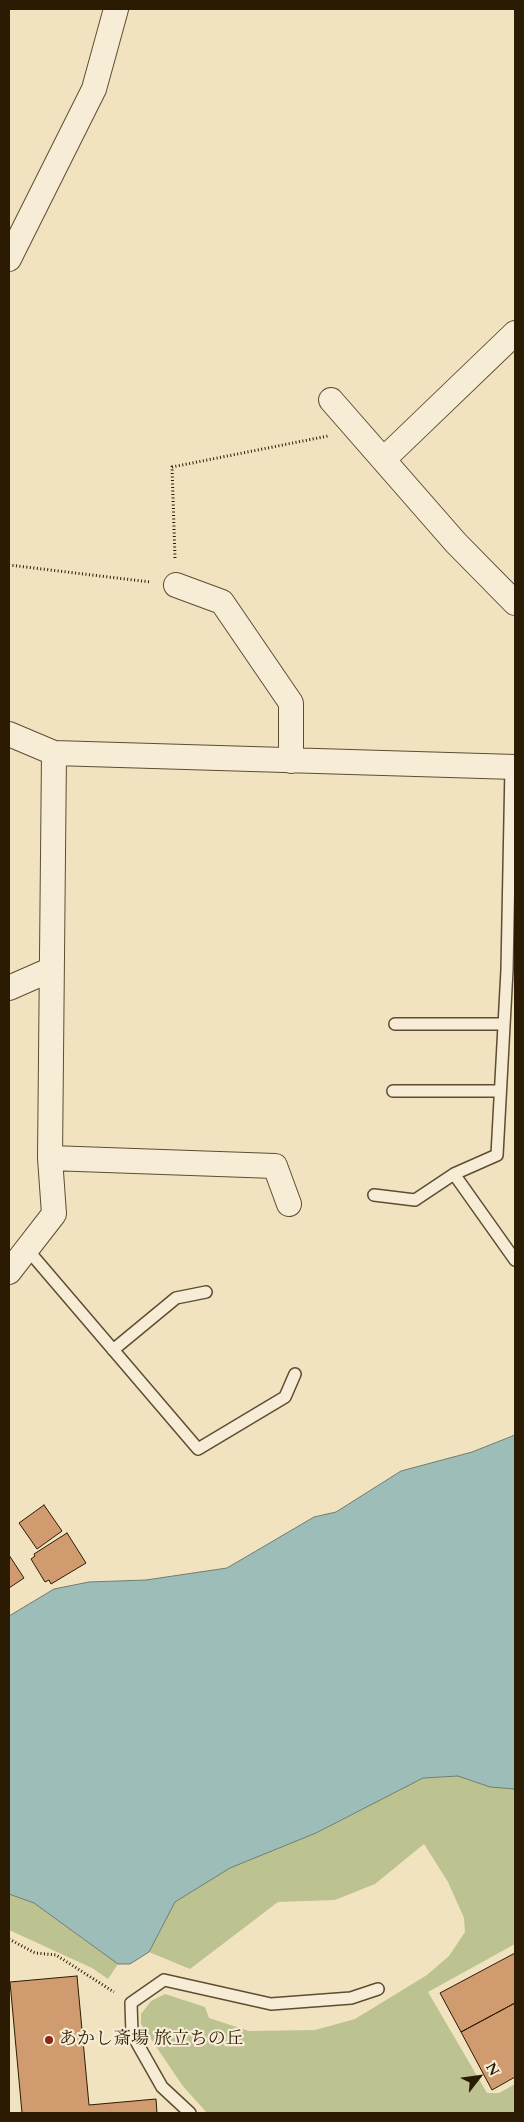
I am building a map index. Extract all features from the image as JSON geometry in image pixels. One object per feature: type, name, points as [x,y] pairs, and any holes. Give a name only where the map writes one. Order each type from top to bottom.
[{"type":"street","points":[[9,259],[94,89],[116,9]]},
{"type":"street","points":[[384,459],[515,333]]},
{"type":"street","points":[[331,400],[456,543],[515,603]]},
{"type":"street","points":[[176,585],[222,602],[291,703],[291,761]]},
{"type":"street","points":[[9,734],[54,753],[513,767]]},
{"type":"street","points":[[9,1272],[54,1214],[50,1158],[50,970],[54,753]]},
{"type":"street","points":[[9,988],[50,970]]},
{"type":"street","points":[[50,1158],[275,1166],[289,1204]]},
{"type":"lane","points":[[374,1195],[415,1200],[454,1174],[497,1155],[504,1024],[513,767]]},
{"type":"lane","points":[[395,1024],[504,1024]]},
{"type":"lane","points":[[393,1091],[499,1091]]},
{"type":"lane","points":[[454,1174],[515,1260]]},
{"type":"lane","points":[[27,1249],[198,1449],[285,1397],[295,1374]]},
{"type":"lane","points":[[113,1350],[176,1298],[206,1292]]},
{"type":"lane","points":[[190,2113],[162,2087],[132,2034],[131,2003],[164,1980],[270,2004],[351,1998],[378,1989]]},
{"type":"path","points":[[9,565],[176,585],[172,467],[327,436],[353,424]]},
{"type":"path","points":[[9,1939],[35,1952],[56,1955],[131,2003]]},
{"type":"green space","points":[[458,1776],[490,1787],[515,1789],[515,1944],[428,1992],[487,2093],[499,2093],[515,2084],[515,2113],[207,2113],[182,2085],[141,2024],[141,2014],[151,2001],[165,1994],[205,2007],[209,2018],[249,2031],[315,2030],[355,2019],[427,1975],[449,1956],[465,1932],[464,1918],[448,1882],[424,1844],[375,1884],[335,1900],[278,1902],[190,1969],[149,1952],[175,1902],[230,1868],[316,1833],[423,1778]]},
{"type":"green space","points":[[9,1894],[34,1903],[118,1964],[108,1979],[92,1968],[9,1930]]},
{"type":"water","points":[[515,1435],[515,1789],[490,1787],[458,1776],[423,1778],[316,1833],[230,1868],[175,1902],[149,1952],[130,1964],[118,1964],[34,1903],[9,1894],[9,1616],[54,1589],[89,1582],[146,1580],[227,1568],[314,1517],[336,1512],[401,1471],[472,1452]]},
{"type":"building","points":[[44,1505],[62,1531],[37,1549],[19,1523]]},
{"type":"building","points":[[67,1533],[86,1563],[51,1584],[49,1580],[45,1582],[31,1559],[35,1556],[34,1554]]},
{"type":"building","points":[[9,1555],[24,1578],[9,1588]]},
{"type":"building","points":[[515,1953],[515,2003],[461,2032],[440,1993]]},
{"type":"building","name":"あかし斎場 旅立ちの丘","points":[[77,1976],[89,2105],[156,2099],[157,2113],[22,2113],[10,1982]]},
{"type":"building","points":[[515,2003],[515,2077],[492,2090],[461,2032]]},
{"type":"place","name":"あかし斎場 旅立ちの丘","points":[[49,2040]]}]
